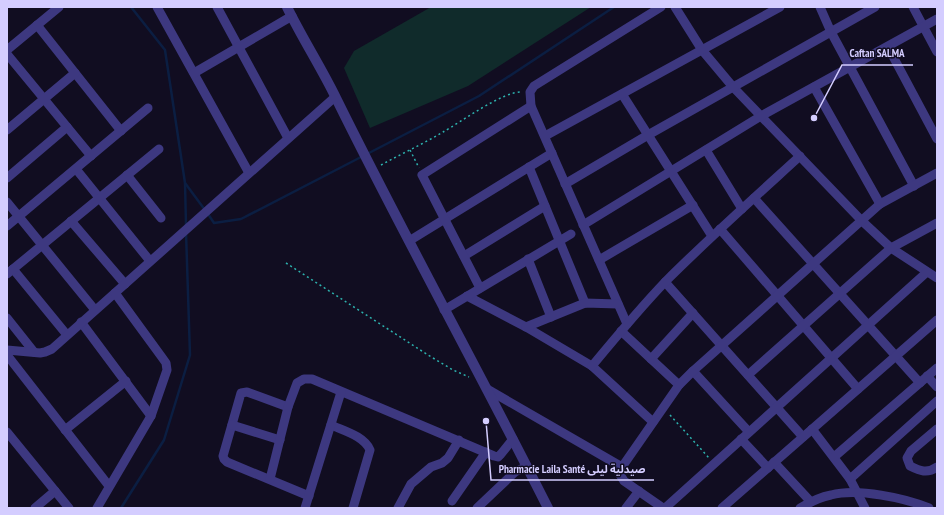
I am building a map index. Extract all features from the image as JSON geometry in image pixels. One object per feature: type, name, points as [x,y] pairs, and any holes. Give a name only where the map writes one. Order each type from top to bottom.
[{"type":"street","points":[[7,50],[59,7]]},
{"type":"street","points":[[157,7],[249,173]]},
{"type":"street","points":[[217,7],[288,138]]},
{"type":"street","points":[[661,7],[534,86],[530,92],[531,106],[618,304],[624,327],[651,359],[679,385]]},
{"type":"street","points":[[675,7],[702,50],[733,87],[862,221],[891,248],[937,278]]},
{"type":"street","points":[[545,136],[780,7]]},
{"type":"street","points":[[820,7],[831,32],[914,186]]},
{"type":"street","points":[[565,184],[648,135],[875,7]]},
{"type":"street","points":[[913,7],[937,52]]},
{"type":"street","points":[[194,73],[238,47],[289,11],[335,97],[444,310],[528,466],[548,508]]},
{"type":"street","points":[[583,225],[762,116],[937,19]]},
{"type":"street","points":[[37,25],[121,131]]},
{"type":"street","points":[[888,47],[937,139]]},
{"type":"street","points":[[7,54],[91,156]]},
{"type":"street","points":[[7,130],[76,73]]},
{"type":"street","points":[[814,87],[880,204]]},
{"type":"street","points":[[622,94],[712,236]]},
{"type":"street","points":[[7,350],[45,352],[49,350],[335,97]]},
{"type":"street","points":[[480,288],[422,175],[531,106]]},
{"type":"street","points":[[7,226],[148,108]]},
{"type":"street","points":[[7,178],[67,127]]},
{"type":"street","points":[[67,335],[10,272],[158,149]]},
{"type":"street","points":[[706,150],[742,209]]},
{"type":"street","points":[[408,241],[552,153]]},
{"type":"street","points":[[592,366],[624,327],[665,282],[712,236],[800,156]]},
{"type":"street","points":[[529,166],[585,303]]},
{"type":"street","points":[[76,168],[150,261]]},
{"type":"street","points":[[927,272],[664,508],[620,477],[619,474],[622,467],[679,385],[692,371],[880,204],[937,173]]},
{"type":"street","points":[[127,175],[161,218]]},
{"type":"street","points":[[754,198],[920,383]]},
{"type":"street","points":[[7,202],[95,310]]},
{"type":"street","points":[[599,260],[693,205]]},
{"type":"street","points":[[464,256],[545,206]]},
{"type":"street","points":[[71,221],[125,284]]},
{"type":"street","points":[[748,375],[891,248],[937,223]]},
{"type":"street","points":[[720,229],[858,389]]},
{"type":"street","points":[[444,310],[571,234]]},
{"type":"street","points":[[528,259],[551,317]]},
{"type":"street","points":[[665,282],[804,437]]},
{"type":"street","points":[[97,508],[151,416],[167,370],[166,363],[115,293]]},
{"type":"street","points":[[467,296],[526,327],[592,366],[653,422]]},
{"type":"street","points":[[526,327],[585,303],[618,304]]},
{"type":"street","points":[[651,359],[693,313]]},
{"type":"street","points":[[7,318],[34,352]]},
{"type":"street","points":[[722,508],[937,320]]},
{"type":"street","points":[[81,322],[151,416]]},
{"type":"street","points":[[7,355],[109,486]]},
{"type":"street","points":[[834,456],[937,368]]},
{"type":"street","points":[[692,371],[749,432]]},
{"type":"street","points":[[927,376],[937,387]]},
{"type":"street","points":[[270,479],[288,407],[297,383],[304,379],[312,379],[498,456],[513,439]]},
{"type":"street","points":[[65,430],[126,381]]},
{"type":"street","points":[[485,386],[622,467]]},
{"type":"street","points":[[288,407],[244,392],[240,396],[223,456],[226,462],[309,496]]},
{"type":"street","points":[[305,508],[341,392]]},
{"type":"street","points":[[850,479],[937,401]]},
{"type":"street","points":[[232,425],[280,440]]},
{"type":"street","points":[[331,425],[361,439],[368,445],[370,450],[353,508]]},
{"type":"street","points":[[812,429],[850,479],[865,508]]},
{"type":"street","points":[[937,429],[911,451],[908,458],[910,466],[921,472],[928,472],[937,466]]},
{"type":"street","points":[[7,432],[69,508]]},
{"type":"street","points":[[742,439],[811,502]]},
{"type":"street","points":[[398,508],[411,484],[431,467],[445,461],[459,440]]},
{"type":"street","points":[[452,501],[486,452]]},
{"type":"street","points":[[477,508],[514,472],[528,466]]},
{"type":"street","points":[[35,508],[55,491]]},
{"type":"street","points":[[626,508],[638,491]]},
{"type":"street","points":[[800,508],[811,502],[831,495],[857,493],[906,500],[928,508]]},
{"type":"path","points":[[370,166],[410,150],[502,98],[517,92],[530,92]]},
{"type":"path","points":[[410,150],[422,175]]},
{"type":"path","points":[[286,262],[428,355],[453,370],[485,386]]},
{"type":"path","points":[[663,407],[714,464]]},
{"type":"green space","points":[[431,7],[591,7],[468,86],[370,128],[344,68],[354,51]]},
{"type":"waterway","points":[[131,7],[165,50],[185,183],[186,225]]},
{"type":"waterway","points":[[367,154],[479,96],[614,7]]},
{"type":"waterway","points":[[208,214],[214,223],[241,219],[363,156]]},
{"type":"waterway","points":[[185,183],[205,210]]},
{"type":"waterway","points":[[121,508],[164,440],[190,355],[186,232]]},
{"type":"place","name":"Caftan SALMA","points":[[814,118]]},
{"type":"place","name":"Pharmacie Laila Santé صيدلية ليلى","points":[[486,421]]}]
